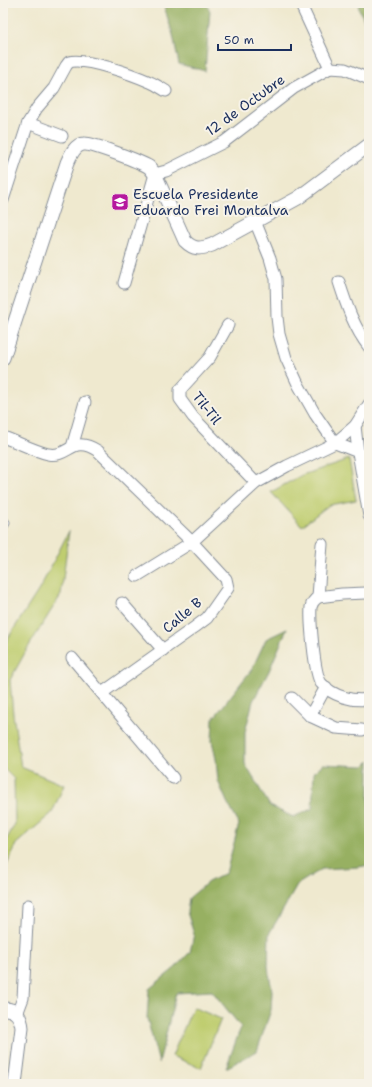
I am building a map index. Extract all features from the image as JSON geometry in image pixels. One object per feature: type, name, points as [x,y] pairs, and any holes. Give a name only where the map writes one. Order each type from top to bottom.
[{"type":"street","points":[[300,3],[330,68],[345,69],[369,79]]},
{"type":"street","points":[[3,200],[28,123],[37,108],[54,88],[69,62],[81,61],[118,70],[151,82],[166,91]]},
{"type":"street","name":"12 de Octubre","points":[[155,174],[166,171],[224,142],[294,88],[330,68]]},
{"type":"street","points":[[28,123],[62,136]]},
{"type":"street","points":[[3,358],[70,154],[77,147],[84,144],[119,154],[150,168],[155,174],[185,240],[189,245],[196,248],[203,248],[212,245],[298,198],[369,145]]},
{"type":"street","points":[[124,283],[155,174]]},
{"type":"street","points":[[255,221],[270,258],[276,279],[277,317],[286,358],[298,384],[315,414],[335,443],[358,452]]},
{"type":"street","points":[[339,282],[347,307],[363,339],[369,347]]},
{"type":"street","name":"Til-Til","points":[[228,325],[210,357],[180,390],[180,398],[193,417],[256,483]]},
{"type":"street","points":[[72,447],[85,402]]},
{"type":"street","points":[[137,576],[192,542],[256,483],[335,443],[355,426],[369,404]]},
{"type":"street","points":[[355,426],[369,516]]},
{"type":"street","name":"Calle B","points":[[3,437],[48,454],[62,452],[82,444],[90,446],[98,451],[192,542],[226,579],[228,588],[207,618],[102,693]]},
{"type":"street","points":[[318,597],[322,544]]},
{"type":"street","points":[[368,590],[318,597],[313,601],[311,606],[316,671],[320,682],[336,694],[349,699],[369,699]]},
{"type":"street","points":[[122,603],[163,650]]},
{"type":"street","points":[[72,658],[173,778]]},
{"type":"street","points":[[310,716],[326,687]]},
{"type":"street","points":[[292,698],[310,716],[336,728],[362,730]]},
{"type":"street","points":[[17,1014],[23,998],[28,905]]},
{"type":"street","points":[[3,1010],[12,1010],[21,1019],[22,1028],[15,1084]]},
{"type":"green space","points":[[163,3],[206,3],[210,11],[205,71],[179,64],[173,35]]},
{"type":"green space","points":[[358,3],[369,3],[369,31],[359,9]]},
{"type":"green space","points":[[349,459],[356,500],[329,505],[302,526],[271,492],[302,475]]},
{"type":"green space","points":[[69,531],[61,595],[27,649],[10,680],[13,714],[21,767],[64,785],[52,813],[16,844],[3,874],[3,846],[15,824],[14,779],[3,768],[3,646],[40,588]]},
{"type":"green space","points":[[287,629],[269,671],[253,701],[245,732],[245,764],[270,806],[293,817],[312,809],[314,772],[323,764],[364,766],[369,761],[369,865],[322,869],[298,884],[269,934],[268,967],[272,991],[271,1010],[257,1051],[226,1068],[241,1027],[212,991],[176,993],[159,1063],[147,1018],[149,989],[175,968],[190,952],[194,934],[187,912],[189,898],[208,882],[226,873],[239,824],[218,781],[216,759],[212,741],[213,719],[252,669],[266,639]]},
{"type":"green space","points":[[193,1007],[221,1019],[201,1068],[172,1056]]},
{"type":"place","name":"Escuela Presidente Eduardo Frei Montalva","points":[[120,202]]}]
